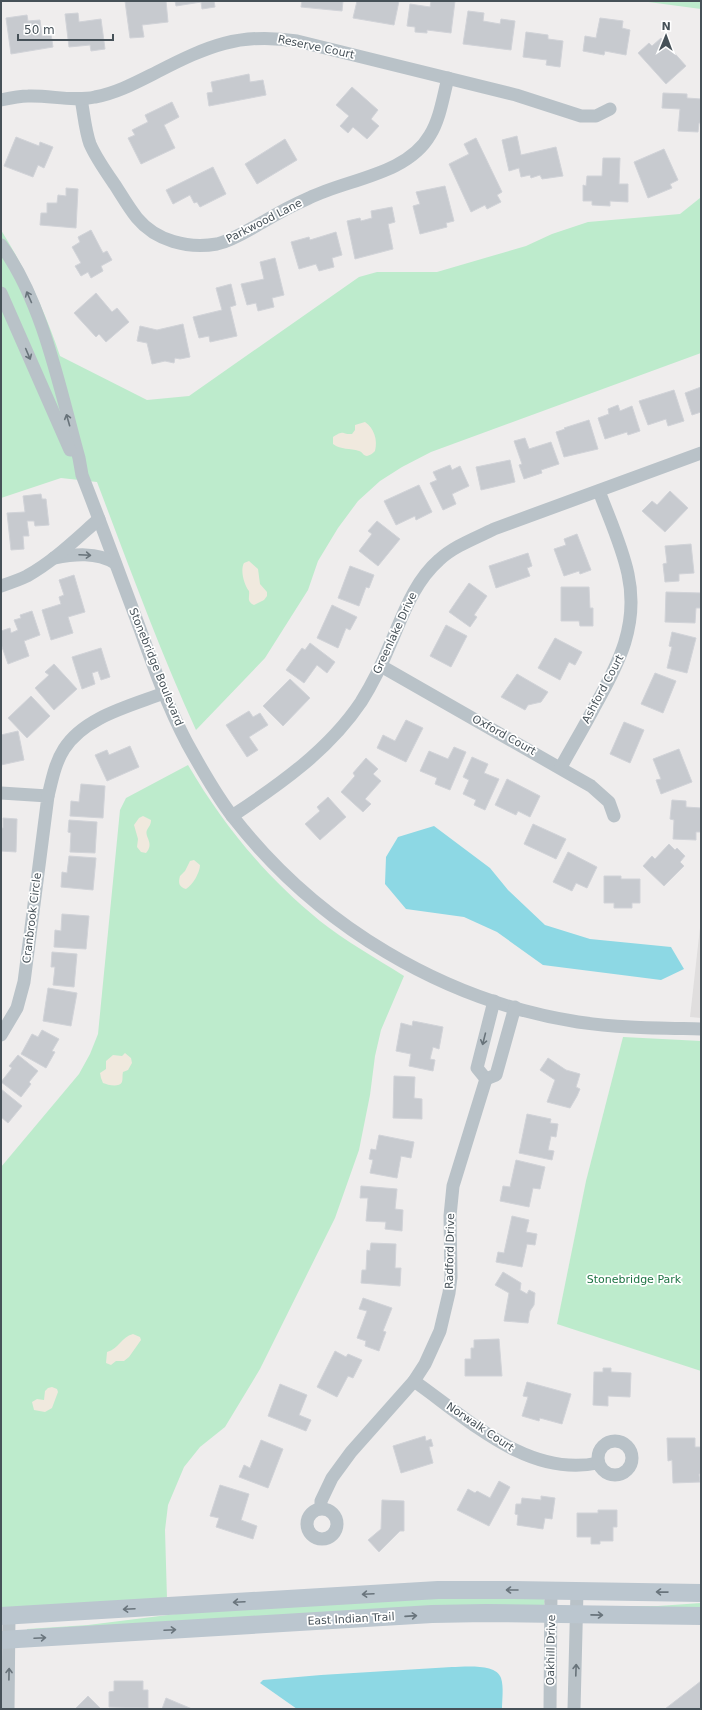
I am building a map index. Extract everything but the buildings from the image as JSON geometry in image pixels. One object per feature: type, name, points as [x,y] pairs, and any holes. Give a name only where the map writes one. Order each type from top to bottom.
[{"type":"main road","points":[[5,1616],[438,1590],[551,1590],[701,1593]]},
{"type":"main road","name":"East Indian Trail","points":[[5,1640],[432,1614],[701,1616]]},
{"type":"street","name":"Reserve Court","points":[[1,100],[29,96],[81,99],[95,97],[121,90],[211,46],[234,40],[256,37],[297,41],[516,95],[581,116],[596,116],[610,109]]},
{"type":"street","name":"Parkwood Lane","points":[[81,99],[90,144],[99,161],[137,218],[159,237],[176,243],[196,245],[216,244],[233,239],[310,197],[342,184],[392,168],[414,154],[430,135],[438,115],[448,78]]},
{"type":"street","name":"Stonebridge Boulevard","points":[[1,245],[19,274],[41,324],[79,458],[82,475],[164,693],[186,741],[208,780],[232,816],[270,859],[302,889],[340,921],[380,948],[416,969],[460,990],[544,1015],[578,1022],[624,1026],[701,1029]]},
{"type":"street","name":"Stonebridge Boulevard","points":[[1,293],[69,449],[79,458]]},
{"type":"street","name":"Greenlake Drive","points":[[232,816],[271,791],[305,763],[336,734],[360,703],[381,666],[412,595],[422,579],[439,560],[481,535],[701,453]]},
{"type":"street","name":"Ashford Court","points":[[561,768],[618,664],[628,636],[631,613],[630,589],[626,564],[599,491]]},
{"type":"street","points":[[1,586],[26,577],[54,558],[99,519]]},
{"type":"street","points":[[54,558],[89,555],[107,558],[115,563]]},
{"type":"street","name":"Oxford Court","points":[[381,666],[591,786],[610,802],[614,816]]},
{"type":"street","name":"Cranbrook Circle","points":[[1,1035],[17,1008],[24,982],[48,796],[54,770],[63,750],[73,737],[105,716],[164,693]]},
{"type":"street","points":[[1,793],[48,796]]},
{"type":"street","points":[[486,1079],[477,1068],[494,1001]]},
{"type":"street","name":"Radford Drive","points":[[321,1508],[321,1501],[325,1489],[351,1452],[414,1381],[433,1349],[445,1315],[451,1276],[450,1216],[453,1186],[486,1079],[496,1075],[515,1007]]},
{"type":"street","name":"Norwalk Court","points":[[414,1381],[494,1438],[526,1456],[547,1462],[572,1466],[598,1462]]},
{"type":"street","name":"Oakhill Drive","points":[[550,1709],[551,1590]]},
{"type":"street","points":[[574,1709],[577,1591]]},
{"type":"street","points":[[5,1616],[8,1709]]},
{"type":"shaded area","points":[[701,919],[701,1018],[690,1017]]},
{"type":"green space","points":[[641,1],[701,1],[701,9]]},
{"type":"green space","points":[[701,196],[701,353],[431,452],[402,467],[380,481],[358,501],[338,528],[318,561],[308,590],[265,658],[196,730],[157,638],[97,482],[61,478],[1,498],[1,230],[19,260],[34,291],[60,356],[147,400],[189,396],[359,277],[377,272],[437,272],[526,246],[552,234],[588,222],[680,214]]},
{"type":"green space","points":[[188,765],[216,809],[231,829],[281,886],[320,921],[404,976],[381,1030],[375,1056],[370,1095],[359,1150],[335,1218],[260,1369],[225,1427],[200,1447],[184,1467],[168,1505],[165,1530],[167,1599],[1,1609],[1,1167],[79,1074],[90,1054],[98,1034],[120,810],[126,798]]},
{"type":"green space","name":"Stonebridge Park","points":[[623,1037],[701,1041],[701,1371],[557,1324],[586,1181]]},
{"type":"green space","points":[[543,1598],[545,1601],[544,1605],[27,1632],[27,1629],[88,1625],[184,1613],[422,1599]]},
{"type":"green space","points":[[701,1603],[701,1609],[587,1606],[658,1606]]},
{"type":"sand","points":[[365,422],[373,431],[376,439],[375,451],[372,454],[366,456],[359,451],[339,447],[333,444],[333,437],[342,433],[352,434],[355,430],[355,425]]},
{"type":"sand","points":[[249,561],[258,569],[260,584],[267,592],[267,596],[264,600],[254,605],[249,600],[249,591],[244,581],[242,569],[244,563]]},
{"type":"sand","points":[[143,816],[151,820],[146,833],[150,846],[146,853],[141,852],[137,847],[138,839],[134,825],[139,818]]},
{"type":"sand","points":[[194,860],[200,865],[199,871],[194,881],[186,889],[180,884],[180,876],[185,871],[190,861]]},
{"type":"sand","points":[[125,1053],[131,1058],[132,1063],[128,1070],[123,1072],[121,1084],[110,1085],[103,1083],[100,1073],[106,1069],[106,1061],[113,1055],[122,1056]]},
{"type":"sand","points":[[133,1334],[140,1337],[141,1340],[129,1357],[124,1361],[116,1361],[111,1365],[106,1363],[107,1352]]},
{"type":"sand","points":[[52,1387],[57,1389],[58,1392],[52,1408],[45,1412],[34,1410],[32,1402],[37,1399],[44,1400],[45,1391]]},
{"type":"water","points":[[434,826],[490,868],[508,890],[545,925],[590,939],[671,947],[684,969],[661,980],[543,965],[497,932],[464,917],[406,909],[385,884],[386,857],[398,837]]},
{"type":"water","points":[[452,1667],[479,1667],[493,1670],[498,1673],[501,1678],[503,1694],[502,1709],[297,1709],[260,1683],[263,1680],[321,1675]]}]
